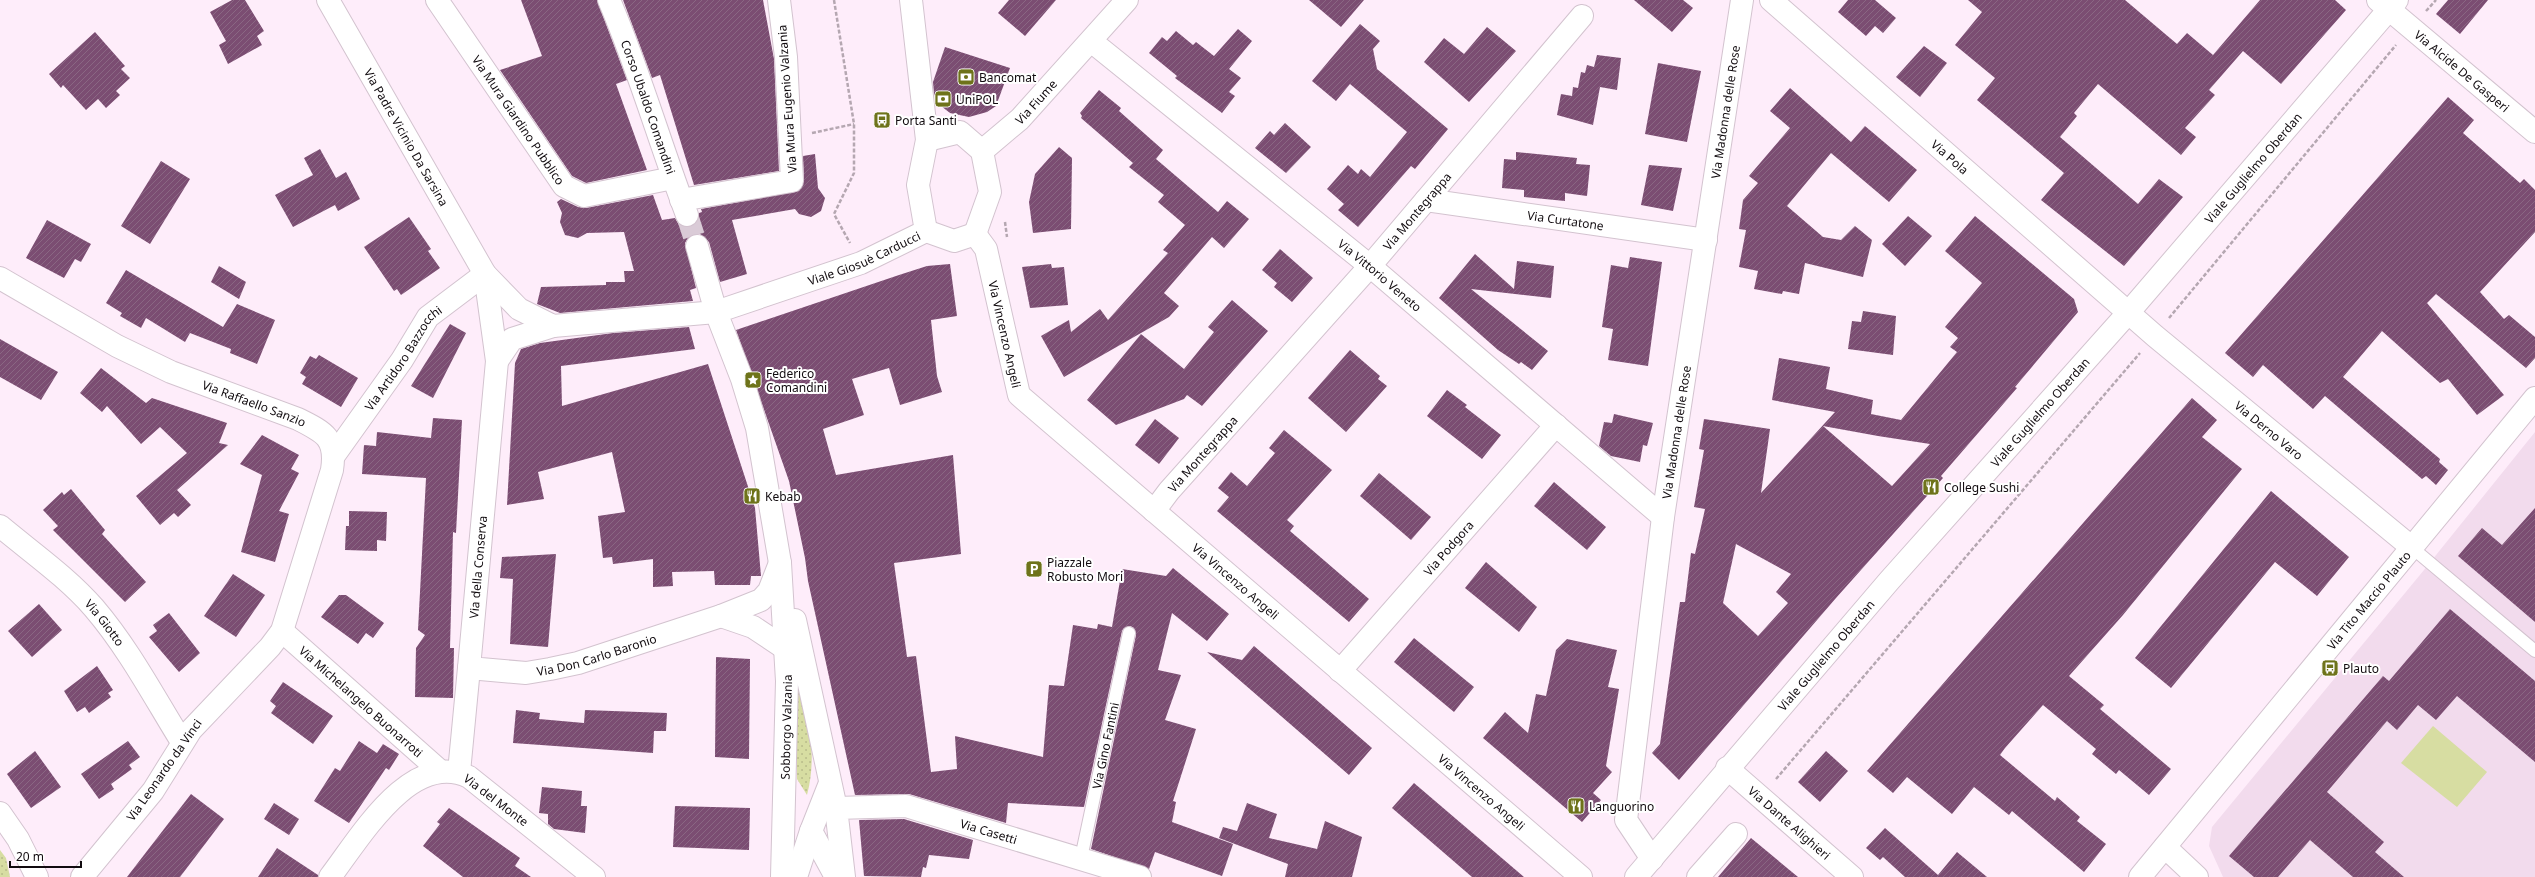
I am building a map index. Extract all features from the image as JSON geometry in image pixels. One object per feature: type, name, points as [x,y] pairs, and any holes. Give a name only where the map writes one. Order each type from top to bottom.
[{"type":"street","name":"Via Padre Vicinio Da Sarsina","points":[[328,0],[485,274],[519,309],[553,326]]},
{"type":"street","name":"Via Mura Giardino Pubblico","points":[[438,0],[564,186],[584,196],[673,178]]},
{"type":"street","name":"Corso Ubaldo Comandini","points":[[609,0],[632,53],[684,207]]},
{"type":"street","name":"Via Mura Eugenio Valzania","points":[[684,207],[792,181],[786,57],[779,0]]},
{"type":"street","name":"Viale Giosuè Carducci","points":[[716,312],[860,262],[926,231],[918,185],[927,140],[912,0]]},
{"type":"street","name":"Via Fiume","points":[[982,151],[1020,119],[1092,41],[1127,0]]},
{"type":"street","name":"Via Madonna delle Rose","points":[[1652,859],[1626,820],[1663,517],[1742,0]]},
{"type":"street","name":"Via Pola","points":[[1771,0],[2128,313]]},
{"type":"street","name":"Viale Guglielmo Oberdan","points":[[1636,877],[1727,768],[1889,581],[2128,313],[2388,3]]},
{"type":"street","name":"Via Alcide De Gasperi","points":[[2388,3],[2410,28],[2535,132]]},
{"type":"street","name":"Via Montegrappa","points":[[1154,511],[1169,492],[1370,266],[1582,16]]},
{"type":"street","name":"Via Vittorio Veneto","points":[[1092,41],[1370,266],[1663,517]]},
{"type":"street","points":[[926,231],[954,241],[975,234],[990,192],[982,151],[960,132],[927,140]]},
{"type":"street","name":"Via Curtatone","points":[[1426,200],[1706,240]]},
{"type":"street","name":"Via Vincenzo Angeli","points":[[975,234],[986,250],[1019,395],[1581,877]]},
{"type":"street","points":[[497,361],[512,339],[553,326],[716,312],[697,246]]},
{"type":"street","name":"Via Padre Vicinio Da Sarsina","points":[[485,274],[497,361]]},
{"type":"street","name":"Via Artidoro Bazzocchi","points":[[334,454],[402,360],[428,317],[485,274]]},
{"type":"street","name":"Via Raffaello Sanzio","points":[[0,278],[117,346],[171,372],[298,419],[316,428],[328,439],[334,454]]},
{"type":"street","name":"Sobborgo Valzania","points":[[716,312],[742,378],[757,428],[780,563],[791,605],[836,808],[844,877]]},
{"type":"street","name":"Via Derno Varo","points":[[2128,313],[2410,546]]},
{"type":"street","name":"Via della Conserva","points":[[450,771],[469,668],[497,361]]},
{"type":"street","name":"Via Tito Maccio Plauto","points":[[2140,877],[2410,546],[2535,398]]},
{"type":"street","name":"Via Podgora","points":[[1340,671],[1556,425]]},
{"type":"street","points":[[282,631],[332,470],[334,454]]},
{"type":"street","name":"Via Giotto","points":[[0,526],[66,581],[93,607],[121,643],[182,742]]},
{"type":"street","name":"Sobborgo Valzania","points":[[780,563],[787,681],[783,789],[811,831],[836,877]]},
{"type":"street","name":"Via Don Carlo Baronio","points":[[469,668],[526,673],[550,669],[578,663],[721,616],[761,600],[769,591],[780,563]]},
{"type":"street","points":[[721,616],[753,627],[786,649]]},
{"type":"street","name":"Via Leonardo da Vinci","points":[[82,877],[153,791],[182,742],[202,716],[270,648],[282,631]]},
{"type":"street","name":"Via Michelangelo Buonarroti","points":[[282,631],[450,771]]},
{"type":"street","name":"Via Dante Alighieri","points":[[1727,768],[1852,877]]},
{"type":"street","points":[[330,877],[381,810],[403,789],[421,777],[450,771]]},
{"type":"street","name":"Via del Monte","points":[[450,771],[469,777],[594,877]]},
{"type":"street","points":[[796,877],[811,831],[830,783]]},
{"type":"street","points":[[782,877],[783,789]]},
{"type":"street","name":"Via Casetti","points":[[836,808],[906,806],[1140,877]]},
{"type":"street","points":[[0,813],[18,839],[37,877]]},
{"type":"street","points":[[1698,877],[1736,834]]},
{"type":"street","points":[[2165,847],[2197,877]]},
{"type":"lane","points":[[2410,546],[2535,651]]},
{"type":"lane","name":"Via Gino Fantini","points":[[1081,858],[1129,633]]},
{"type":"path","points":[[834,0],[854,124],[854,173],[834,214],[860,262]]},
{"type":"path","points":[[1752,790],[1776,779],[2155,336],[2410,28],[2436,0]]},
{"type":"path","points":[[812,132],[854,124]]},
{"type":"path","points":[[1005,218],[1007,241]]},
{"type":"shaded area","points":[[2535,432],[2535,877],[2223,877],[2209,846],[2212,827],[2424,570]]},
{"type":"green space","points":[[795,650],[806,704],[811,740],[811,777],[807,795],[797,779]]},
{"type":"green space","points":[[2433,726],[2487,772],[2457,807],[2401,763]]},
{"type":"green space","points":[[0,850],[6,858],[10,877],[0,877]]},
{"type":"building","points":[[232,0],[245,0],[264,31],[257,36],[262,45],[228,64],[219,45],[226,41],[210,12]]},
{"type":"building","points":[[521,0],[597,0],[627,80],[616,84],[647,170],[586,183],[572,176],[500,70],[542,56]]},
{"type":"building","points":[[623,0],[763,0],[774,59],[779,171],[694,185],[660,75],[652,78]]},
{"type":"building","points":[[1009,0],[1056,0],[1025,36],[998,13]]},
{"type":"building","points":[[1309,0],[1364,0],[1341,27]]},
{"type":"building","points":[[1634,0],[1683,0],[1693,8],[1672,32]]},
{"type":"building","points":[[1848,0],[1875,0],[1896,18],[1883,33],[1875,26],[1866,36],[1838,12]]},
{"type":"building","points":[[1968,0],[2125,0],[2177,44],[2187,33],[2213,55],[2260,0],[2335,0],[2346,10],[2281,84],[2243,51],[2209,90],[2215,95],[2185,128],[2196,137],[2181,155],[2098,84],[2074,113],[2077,116],[2060,137],[2138,204],[2159,179],[2183,197],[2124,266],[2041,200],[2064,173],[1977,100],[1995,78],[1955,45],[1982,12]]},
{"type":"building","points":[[2448,0],[2488,0],[2460,34],[2436,14]]},
{"type":"building","points":[[1360,24],[1380,41],[1373,49],[1377,69],[1448,129],[1415,169],[1411,166],[1358,227],[1338,210],[1344,204],[1327,189],[1348,165],[1358,174],[1361,169],[1370,177],[1407,132],[1350,84],[1336,101],[1312,81]]},
{"type":"building","points":[[1487,27],[1516,51],[1469,102],[1424,62],[1444,38],[1464,54]]},
{"type":"building","points":[[1238,29],[1252,41],[1229,69],[1241,78],[1229,92],[1235,96],[1222,113],[1175,78],[1177,76],[1149,53],[1162,37],[1167,41],[1176,31],[1193,45],[1196,42],[1214,56]]},
{"type":"building","points":[[95,32],[125,66],[121,69],[130,78],[116,91],[120,95],[106,108],[98,99],[86,110],[63,85],[61,88],[49,74]]},
{"type":"building","points":[[1924,46],[1947,63],[1920,97],[1896,77]]},
{"type":"building","points":[[945,47],[1010,68],[996,106],[987,112],[969,117],[950,113],[941,106],[934,94],[933,82]]},
{"type":"building","points":[[1597,55],[1621,58],[1617,90],[1600,87],[1593,125],[1557,115],[1561,94],[1572,96],[1573,87],[1578,88],[1581,72],[1585,73],[1587,65],[1594,67]]},
{"type":"building","points":[[1658,63],[1701,71],[1687,142],[1645,134]]},
{"type":"building","points":[[1790,88],[1851,142],[1865,126],[1917,170],[1889,202],[1831,153],[1787,206],[1823,237],[1841,240],[1855,226],[1872,240],[1863,277],[1805,263],[1799,294],[1783,291],[1782,294],[1754,289],[1758,271],[1739,267],[1746,230],[1739,229],[1743,200],[1758,183],[1749,176],[1790,128],[1770,111]]},
{"type":"building","points":[[1099,90],[1121,108],[1119,111],[1163,150],[1156,159],[1218,212],[1227,201],[1249,219],[1224,248],[1212,237],[1164,293],[1179,306],[1169,317],[1064,377],[1041,336],[1069,320],[1071,332],[1100,309],[1108,320],[1168,253],[1163,250],[1185,225],[1158,202],[1164,195],[1129,167],[1133,163],[1081,118],[1082,116],[1080,113]]},
{"type":"building","points":[[2448,97],[2474,120],[2463,133],[2520,183],[2524,179],[2535,190],[2535,232],[2480,292],[2504,319],[2509,315],[2535,337],[2535,358],[2526,368],[2436,294],[2427,303],[2504,395],[2477,415],[2448,379],[2440,383],[2382,331],[2343,377],[2440,459],[2439,462],[2448,470],[2436,485],[2426,476],[2422,479],[2325,396],[2313,409],[2263,365],[2253,377],[2225,353]]},
{"type":"building","points":[[1285,123],[1311,147],[1286,173],[1255,148],[1270,131],[1274,135]]},
{"type":"building","points":[[1059,147],[1072,158],[1071,229],[1033,233],[1029,202],[1035,174]]},
{"type":"building","points":[[320,149],[336,178],[346,172],[360,199],[338,211],[335,205],[293,227],[275,195],[313,175],[304,158]]},
{"type":"building","points":[[1516,152],[1577,158],[1576,164],[1590,165],[1587,196],[1565,193],[1565,201],[1524,197],[1524,190],[1502,188],[1504,159],[1516,160]]},
{"type":"building","points":[[815,154],[818,188],[825,198],[821,211],[811,217],[799,214],[795,209],[732,220],[747,274],[720,282],[709,242],[700,234],[694,234],[688,238],[685,243],[696,288],[690,290],[693,301],[560,313],[537,304],[541,287],[606,285],[606,282],[625,282],[624,271],[634,271],[624,232],[587,233],[578,238],[565,235],[560,222],[562,213],[557,202],[561,199],[578,207],[586,208],[653,195],[662,220],[675,218],[679,225],[691,227],[697,223],[699,213],[702,212],[701,209],[799,191],[804,181],[803,156]]},
{"type":"building","points":[[161,161],[190,179],[150,244],[121,226]]},
{"type":"building","points":[[1649,165],[1682,168],[1673,211],[1641,205]]},
{"type":"building","points":[[1908,216],[1932,236],[1905,266],[1882,244]]},
{"type":"building","points":[[1975,216],[2074,299],[2078,312],[2015,387],[2017,388],[1941,476],[1943,478],[1836,598],[1679,780],[1652,753],[1660,744],[1680,602],[1685,602],[1691,553],[1695,554],[1705,509],[1694,507],[1704,450],[1699,449],[1704,419],[1770,429],[1761,493],[1835,412],[1772,400],[1779,358],[1830,367],[1826,389],[1873,400],[1871,414],[1901,420],[1957,352],[1950,347],[1958,338],[1945,327],[1982,283],[1945,251]],"holes":[[[1823,426],[1878,436],[1930,444],[1892,486]],[[1736,544],[1791,574],[1776,592],[1788,603],[1758,636],[1723,603]]]},
{"type":"building","points":[[409,217],[431,249],[428,251],[440,268],[401,295],[397,289],[394,291],[364,247]]},
{"type":"building","points":[[47,220],[91,244],[81,262],[75,259],[64,278],[26,258]]},
{"type":"building","points":[[1280,249],[1313,278],[1292,302],[1274,287],[1277,283],[1262,270]]},
{"type":"building","points":[[1475,254],[1514,289],[1517,261],[1554,266],[1551,298],[1471,289],[1548,351],[1532,370],[1521,362],[1519,364],[1498,350],[1439,298]]},
{"type":"building","points":[[1630,257],[1662,262],[1648,366],[1608,360],[1613,329],[1602,327],[1611,265],[1628,268]]},
{"type":"building","points":[[950,264],[957,316],[931,320],[937,376],[942,392],[900,405],[889,368],[852,379],[864,415],[823,429],[836,475],[953,455],[961,554],[894,563],[907,657],[916,656],[931,772],[957,769],[955,736],[1043,757],[1049,685],[1064,686],[1073,625],[1097,629],[1098,624],[1112,627],[1122,569],[1166,576],[1173,568],[1229,614],[1207,641],[1172,613],[1158,670],[1181,675],[1165,720],[1196,729],[1173,801],[1176,802],[1172,822],[1233,844],[1222,876],[1155,852],[1149,869],[1091,849],[1136,635],[1134,628],[1130,626],[1124,628],[1122,631],[1084,807],[1008,803],[1006,823],[909,794],[855,795],[808,581],[805,558],[789,481],[736,330],[927,266]]},
{"type":"building","points":[[1051,264],[1052,268],[1064,267],[1068,305],[1030,308],[1022,267]]},
{"type":"building","points":[[219,266],[246,282],[239,299],[211,282]]},
{"type":"building","points":[[126,270],[223,327],[237,304],[275,320],[257,364],[230,353],[231,349],[190,333],[185,342],[146,318],[141,328],[120,316],[122,313],[106,303]]},
{"type":"building","points":[[1232,300],[1268,331],[1202,406],[1187,395],[1184,399],[1116,425],[1087,400],[1141,334],[1184,369],[1214,332],[1208,327]]},
{"type":"building","points":[[1863,311],[1896,316],[1893,355],[1848,349],[1852,321],[1861,322]]},
{"type":"building","points":[[450,324],[466,333],[433,398],[411,386]]},
{"type":"building","points":[[689,327],[695,349],[561,366],[562,406],[708,364],[755,508],[761,576],[751,576],[750,585],[715,585],[714,571],[672,572],[673,586],[653,587],[653,559],[613,564],[612,557],[603,558],[598,516],[625,512],[612,452],[538,472],[544,499],[507,505],[515,363],[521,349],[540,343],[613,333]]},
{"type":"building","points":[[0,339],[58,372],[41,400],[0,377]]},
{"type":"building","points":[[1350,350],[1380,376],[1378,379],[1387,386],[1346,432],[1308,398]]},
{"type":"building","points":[[319,355],[358,378],[341,407],[302,384],[306,377],[300,373],[310,356],[316,359]]},
{"type":"building","points":[[101,368],[146,403],[152,398],[227,423],[219,443],[228,445],[177,490],[191,505],[178,517],[174,513],[160,525],[136,496],[187,453],[160,427],[141,444],[107,406],[102,412],[80,393]]},
{"type":"building","points":[[1447,390],[1467,405],[1465,407],[1501,435],[1482,459],[1427,416]]},
{"type":"building","points":[[2192,398],[2217,420],[2202,437],[2242,469],[2123,615],[2069,676],[2104,705],[2100,709],[2171,769],[2149,795],[2119,770],[2116,774],[2092,754],[2096,749],[2043,705],[2005,748],[2000,755],[2055,801],[2057,797],[2080,817],[2077,821],[2106,844],[2084,872],[2012,811],[2009,815],[1974,787],[1952,814],[1907,777],[1893,793],[1867,771]]},
{"type":"building","points":[[1614,414],[1653,423],[1647,446],[1643,445],[1640,462],[1611,456],[1599,446],[1604,422],[1612,423]]},
{"type":"building","points":[[433,418],[462,420],[456,533],[453,532],[450,648],[454,648],[453,698],[415,697],[416,648],[425,635],[418,630],[426,478],[362,474],[364,445],[376,446],[377,432],[431,438]]},
{"type":"building","points":[[1155,419],[1179,438],[1159,464],[1135,445]]},
{"type":"building","points":[[1284,430],[1332,470],[1287,520],[1294,526],[1290,531],[1369,599],[1349,622],[1217,511],[1229,497],[1218,488],[1231,472],[1247,486],[1275,453],[1269,448]]},
{"type":"building","points":[[262,435],[299,455],[291,469],[299,473],[279,511],[289,514],[275,562],[241,552],[262,475],[240,464]]},
{"type":"building","points":[[1379,473],[1431,517],[1411,540],[1360,496]]},
{"type":"building","points":[[1554,482],[1606,527],[1587,550],[1534,506]]},
{"type":"building","points":[[71,489],[105,530],[102,534],[146,582],[125,602],[53,530],[58,526],[43,510],[62,492],[64,495]]},
{"type":"building","points":[[2271,491],[2349,557],[2317,596],[2275,562],[2171,688],[2135,658]]},
{"type":"building","points":[[2535,508],[2535,622],[2458,556],[2482,528],[2502,545]]},
{"type":"building","points":[[349,511],[387,512],[386,541],[377,540],[377,551],[345,550],[346,526],[349,526]]},
{"type":"building","points":[[556,554],[548,647],[510,644],[513,579],[500,578],[502,557]]},
{"type":"building","points":[[1486,562],[1537,607],[1519,632],[1465,588]]},
{"type":"building","points":[[233,574],[265,595],[236,637],[204,616]]},
{"type":"building","points":[[339,595],[346,595],[384,623],[373,638],[366,633],[358,644],[321,617]]},
{"type":"building","points":[[39,604],[62,630],[32,657],[8,631]]},
{"type":"building","points":[[2450,609],[2535,681],[2535,762],[2457,696],[2436,720],[2418,705],[2397,730],[2387,721],[2327,792],[2384,842],[2375,852],[2404,877],[2353,877],[2310,840],[2278,877],[2254,877],[2229,856],[2383,676],[2389,681]]},
{"type":"building","points":[[169,613],[200,653],[179,672],[149,637],[157,631],[153,625]]},
{"type":"building","points":[[1414,638],[1474,687],[1454,712],[1394,662]]},
{"type":"building","points":[[1567,639],[1617,650],[1608,687],[1619,689],[1606,766],[1612,772],[1593,793],[1601,800],[1582,822],[1483,738],[1505,712],[1528,733],[1536,694],[1546,696],[1556,650]]},
{"type":"building","points":[[1254,646],[1372,748],[1349,775],[1207,652],[1242,660]]},
{"type":"building","points":[[716,657],[750,659],[749,759],[715,757]]},
{"type":"building","points":[[97,666],[113,690],[108,693],[111,697],[89,713],[85,707],[77,712],[64,691]]},
{"type":"building","points":[[283,682],[333,716],[313,744],[271,713],[276,706],[270,701]]},
{"type":"building","points":[[516,710],[540,713],[539,719],[584,723],[585,710],[667,713],[666,731],[654,731],[653,753],[513,743]]},
{"type":"building","points":[[128,741],[140,757],[129,765],[132,769],[111,784],[114,789],[99,799],[81,774]]},
{"type":"building","points":[[359,741],[377,753],[383,744],[399,754],[389,770],[386,768],[349,823],[314,801],[335,768],[340,771]]},
{"type":"building","points":[[35,751],[61,787],[31,808],[7,774]]},
{"type":"building","points":[[1826,751],[1848,771],[1820,802],[1798,782]]},
{"type":"building","points":[[1414,783],[1524,877],[1472,877],[1392,808]]},
{"type":"building","points":[[542,787],[582,791],[581,806],[587,806],[585,833],[554,829],[548,824],[548,814],[539,813]]},
{"type":"building","points":[[191,794],[224,819],[180,877],[127,877]]},
{"type":"building","points":[[274,803],[299,819],[289,835],[264,819]]},
{"type":"building","points":[[1247,803],[1277,814],[1269,838],[1317,849],[1325,821],[1362,837],[1352,877],[1285,877],[1288,864],[1219,838],[1223,827],[1237,831]]},
{"type":"building","points":[[675,806],[750,808],[749,850],[673,847]]},
{"type":"building","points":[[449,808],[520,858],[515,866],[531,877],[463,877],[423,846],[440,824],[437,822]]},
{"type":"building","points":[[904,819],[973,840],[969,859],[929,855],[926,868],[923,867],[921,877],[864,876],[859,820]]},
{"type":"building","points":[[1885,828],[1938,875],[1957,852],[1987,877],[1905,877],[1883,857],[1880,860],[1866,848]]},
{"type":"building","points":[[1751,838],[1798,877],[1718,877]]},
{"type":"building","points":[[277,848],[318,875],[318,877],[258,877]]},
{"type":"tunnel","points":[[687,215],[697,246]]},
{"type":"place","name":"Bancomat","points":[[966,77]]},
{"type":"place","name":"UniPOL","points":[[943,99]]},
{"type":"place","name":"Porta Santi","points":[[882,120]]},
{"type":"place","name":"Federico Comandini","points":[[753,380]]},
{"type":"place","name":"College Sushi","points":[[1931,487]]},
{"type":"place","name":"Kebab","points":[[752,496]]},
{"type":"place","name":"Piazzale Robusto Mori","points":[[1034,569]]},
{"type":"place","name":"Plauto","points":[[2330,668]]},
{"type":"place","name":"Languorino","points":[[1576,806]]}]
